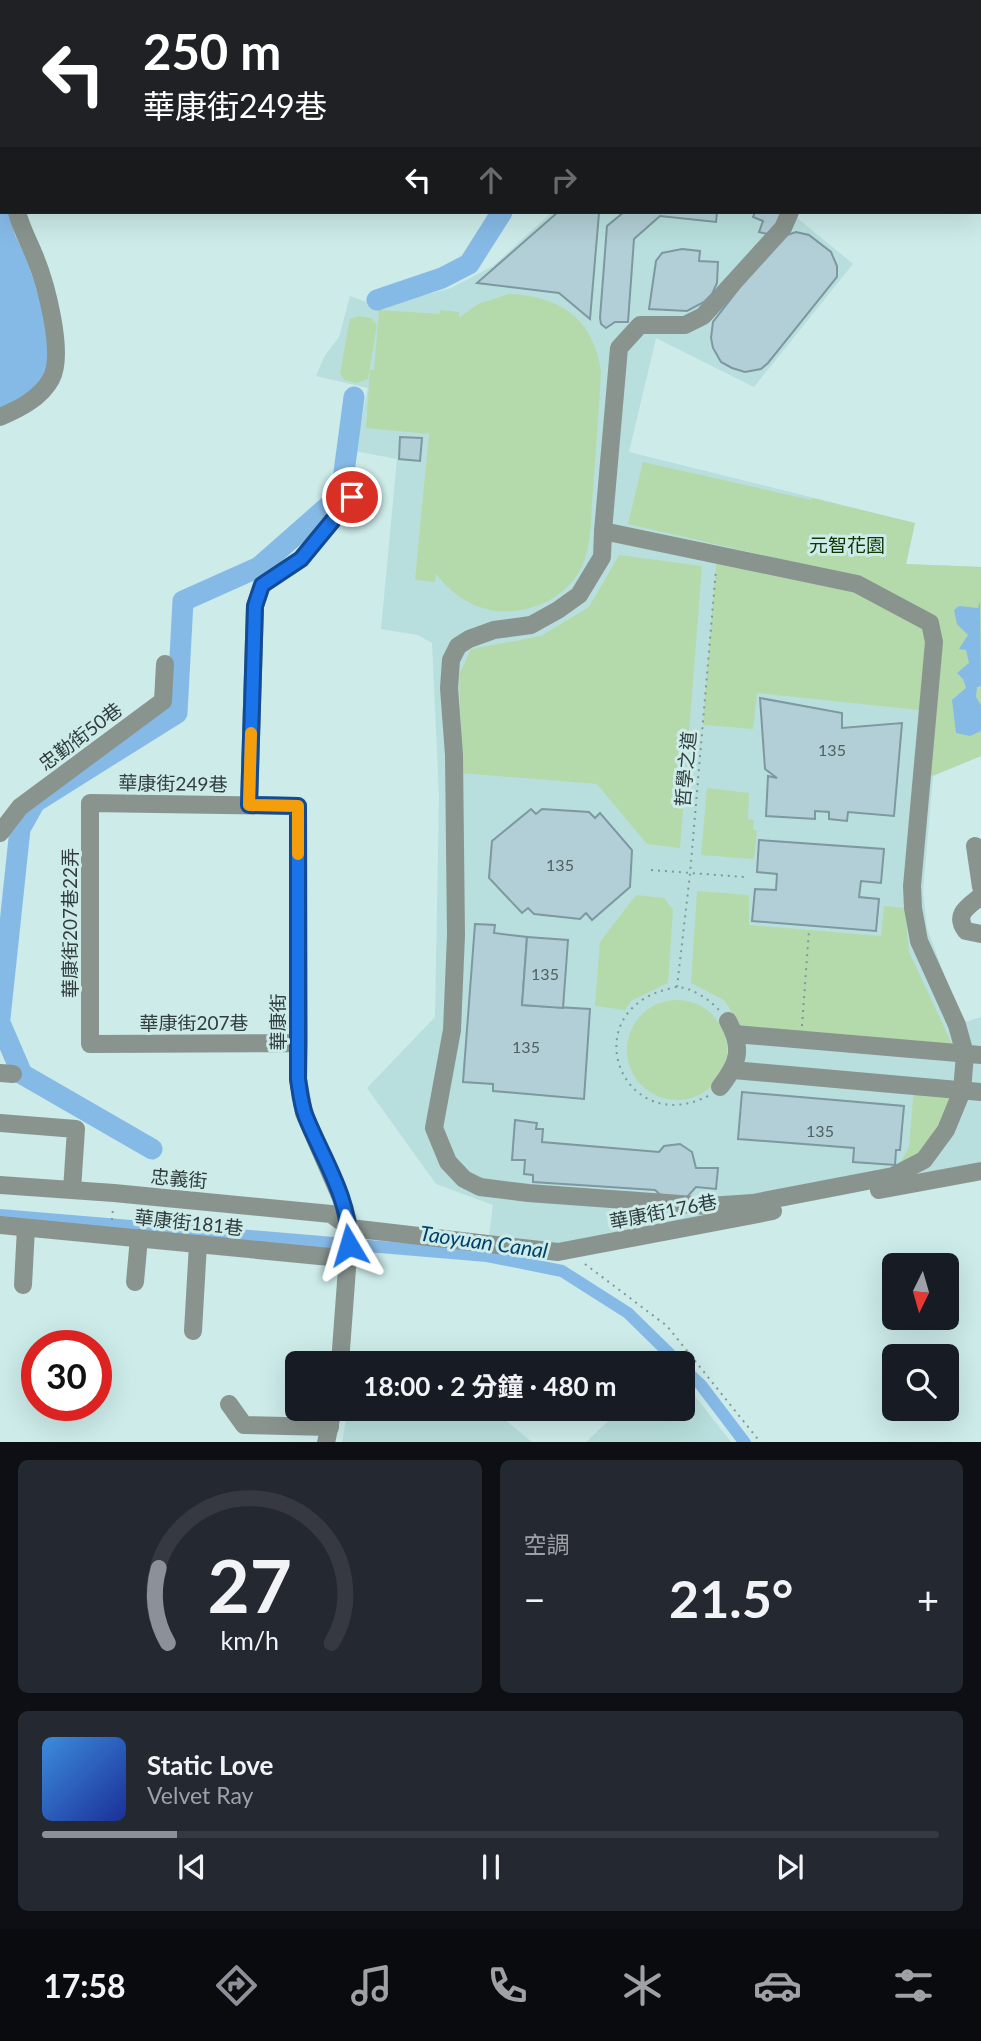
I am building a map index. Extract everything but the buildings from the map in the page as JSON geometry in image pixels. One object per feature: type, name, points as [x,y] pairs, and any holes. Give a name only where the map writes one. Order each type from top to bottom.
[{"type":"street","points":[[0,417],[39,395],[56,369],[57,355],[45,286],[18,214]]},
{"type":"street","points":[[603,531],[858,583],[930,624],[934,642],[912,886],[913,908],[919,941],[973,1055],[946,1130],[924,1160],[893,1176],[753,1203],[708,1206],[528,1194],[480,1188],[464,1180],[448,1162],[434,1128],[452,1030],[456,935],[454,755],[449,688],[452,660],[458,646],[469,639],[494,630],[531,625],[579,595],[602,556],[603,531],[619,348],[640,325],[685,325],[704,316],[783,228],[789,214]]},
{"type":"street","points":[[249,805],[255,606],[262,585],[301,559],[352,497]]},
{"type":"street","name":"忠勤街50巷","points":[[0,834],[20,807],[163,701],[165,664]]},
{"type":"street","name":"華康街249巷","points":[[90,803],[298,806]]},
{"type":"street","name":"華康街207巷22弄","points":[[90,803],[90,1044]]},
{"type":"street","name":"華康街","points":[[298,806],[298,1079],[304,1113],[341,1198],[350,1228]]},
{"type":"street","points":[[975,846],[981,887]]},
{"type":"street","points":[[981,896],[966,906],[961,914],[961,925],[966,931],[981,934]]},
{"type":"street","points":[[720,1087],[733,1070],[738,1052],[732,1028],[801,1041],[973,1055]]},
{"type":"street","name":"華康街207巷","points":[[90,1044],[299,1043]]},
{"type":"street","points":[[733,1070],[981,1092]]},
{"type":"street","points":[[0,1123],[76,1129],[72,1190]]},
{"type":"street","name":"華康街176巷","points":[[350,1228],[558,1252],[981,1171]]},
{"type":"street","name":"忠義街","points":[[0,1185],[331,1214],[350,1228]]},
{"type":"street","name":"華康街181巷","points":[[0,1225],[330,1257],[347,1262]]},
{"type":"street","points":[[23,1285],[26,1227]]},
{"type":"street","points":[[341,1351],[350,1228]]},
{"type":"street","points":[[135,1282],[139,1238]]},
{"type":"street","points":[[193,1331],[198,1244]]},
{"type":"street","points":[[229,1404],[244,1425],[329,1426]]},
{"type":"path","name":"哲學之道","points":[[677,987],[690,874],[717,554]]},
{"type":"path","points":[[651,870],[744,877]]},
{"type":"path","points":[[801,1041],[809,930]]},
{"type":"path","points":[[720,1087],[708,1097],[690,1104],[671,1106],[650,1101],[637,1092],[625,1078],[618,1061],[616,1042],[620,1024],[630,1008],[643,998],[677,987],[703,996],[717,1007],[732,1028]]},
{"type":"path","points":[[111,1232],[113,1204]]},
{"type":"path","points":[[567,1251],[667,1325],[760,1442]]},
{"type":"shaded area","points":[[550,214],[792,214],[853,264],[754,387],[656,338],[629,452],[915,523],[906,564],[981,567],[981,756],[933,776],[923,892],[927,928],[962,1023],[981,1017],[981,1167],[817,1200],[558,1246],[489,1236],[493,1205],[436,1184],[367,1088],[435,1017],[439,796],[432,643],[418,635],[381,629],[397,459],[355,451],[368,388],[316,376],[324,357],[339,337],[350,296],[380,307],[451,288],[493,266]]},
{"type":"shaded area","points":[[695,1396],[731,1442],[586,1442],[608,1421],[695,1421]]},
{"type":"shaded area","points":[[346,1421],[507,1421],[532,1442],[342,1442]]},
{"type":"green space","points":[[509,294],[544,299],[571,313],[590,337],[601,371],[591,527],[583,564],[571,583],[555,597],[525,609],[502,611],[470,603],[452,591],[436,574],[435,582],[415,580],[429,434],[366,428],[370,370],[374,370],[379,310],[440,314],[440,310],[459,312],[459,318],[478,304]]},
{"type":"green space","points":[[358,316],[371,318],[377,325],[368,379],[357,383],[344,380],[340,373],[350,319]]},
{"type":"green space","name":"元智花園","points":[[643,462],[915,523],[906,564],[981,567],[981,756],[922,780],[928,711],[757,693],[753,729],[703,725],[717,554],[798,563],[628,524]]},
{"type":"green space","points":[[619,555],[702,566],[680,848],[647,844],[597,784],[462,773],[459,675],[471,649],[541,636],[589,607]]},
{"type":"green space","points":[[707,788],[749,793],[748,819],[754,820],[753,830],[757,831],[754,859],[701,855]]},
{"type":"green space","points":[[697,891],[749,895],[749,925],[881,936],[884,906],[905,908],[909,952],[952,1044],[742,1027],[724,1000],[691,983]]},
{"type":"green space","points":[[636,895],[664,898],[673,910],[668,983],[631,1001],[625,1010],[595,1006],[600,942]]},
{"type":"green space","points":[[677,1000],[705,1008],[719,1022],[727,1050],[719,1078],[705,1092],[677,1100],[649,1092],[635,1078],[627,1050],[635,1022],[649,1008]]},
{"type":"green space","points":[[914,1086],[962,1091],[943,1133],[893,1176],[909,1147]]},
{"type":"water","points":[[0,214],[10,214],[41,303],[51,350],[42,385],[0,410]]},
{"type":"water","points":[[980,601],[981,686],[977,687],[976,697],[981,705],[981,731],[970,736],[956,733],[952,700],[966,688],[957,673],[969,663],[966,650],[959,649],[968,635],[957,624],[954,610],[959,606],[978,608]]},
{"type":"waterway","points":[[377,300],[442,278],[469,264],[501,214]]},
{"type":"waterway","points":[[0,1018],[20,829],[35,802],[177,713],[183,601],[259,567],[341,495],[354,397]]},
{"type":"waterway","points":[[0,1023],[22,1074],[152,1149]]},
{"type":"waterway","name":"Taoyuan Canal","points":[[0,1215],[487,1256],[562,1271],[628,1313],[667,1351]]},
{"type":"waterway","name":"Taoyuan Canal","points":[[695,1379],[744,1442]]},
{"type":"slow traffic","points":[[251,733],[249,805],[298,806],[298,854]]},
{"type":"route","points":[[349,1245],[350,1228],[341,1198],[304,1113],[298,1079],[298,806],[249,805],[255,606],[262,585],[301,559],[352,497]]}]
